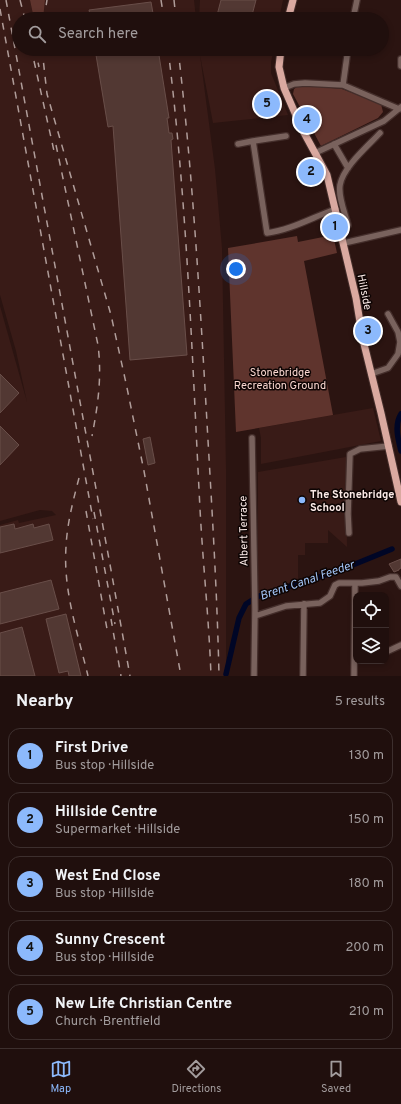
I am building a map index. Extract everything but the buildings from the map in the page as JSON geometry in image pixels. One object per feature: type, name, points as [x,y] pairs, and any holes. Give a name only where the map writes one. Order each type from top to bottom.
[{"type":"main road","points":[[289,12],[292,0]]},
{"type":"main road","name":"Hillside","points":[[280,56],[279,67],[284,88],[296,116],[327,175],[344,243],[356,298],[363,340],[401,502]]},
{"type":"street","points":[[355,12],[357,0]]},
{"type":"street","points":[[343,85],[347,56]]},
{"type":"street","points":[[401,59],[401,66]]},
{"type":"street","points":[[284,88],[294,84],[305,83],[343,85],[400,108],[384,121],[315,152]]},
{"type":"street","points":[[348,225],[340,184],[348,168],[380,133]]},
{"type":"street","points":[[238,144],[286,136]]},
{"type":"street","points":[[253,142],[267,233],[299,224],[336,209]]},
{"type":"street","points":[[334,144],[348,168]]},
{"type":"street","points":[[344,243],[401,230]]},
{"type":"street","points":[[371,374],[388,368],[398,354],[400,342],[398,332],[388,314]]},
{"type":"street","name":"Albert Terrace","points":[[252,438],[255,598],[254,676]]},
{"type":"street","points":[[350,533],[348,514],[350,454],[360,449],[389,446]]},
{"type":"street","points":[[255,616],[286,606],[320,603],[330,596],[335,585],[339,583],[379,581],[390,577],[396,577],[401,586]]},
{"type":"street","points":[[355,583],[355,628]]},
{"type":"street","points":[[303,676],[304,604]]},
{"type":"street","points":[[389,651],[401,645]]},
{"type":"street","points":[[354,676],[355,664]]},
{"type":"shaded area","points":[[0,0],[30,0],[33,12],[12,12],[12,56],[200,56],[215,169],[222,248],[226,469],[226,676],[0,676],[0,525],[18,520],[19,523],[56,515],[52,511],[40,510],[0,521],[0,306],[27,402],[16,351],[0,295]]},
{"type":"shaded area","points":[[45,0],[194,0],[195,12],[44,12]]},
{"type":"shaded area","points":[[200,0],[283,0],[280,12],[199,12]]},
{"type":"shaded area","points":[[200,56],[272,56],[271,73],[288,115],[213,123]]},
{"type":"shaded area","points":[[373,408],[381,441],[261,464],[261,438],[259,428]]},
{"type":"shaded area","name":"The Stonebridge School","points":[[346,457],[347,547],[328,530],[328,543],[305,543],[305,555],[298,555],[297,580],[258,594],[258,472]]},
{"type":"green space","points":[[30,0],[45,0],[44,12],[33,12]]},
{"type":"green space","points":[[298,86],[342,89],[381,104],[383,112],[378,118],[321,146],[293,94],[294,89]]},
{"type":"green space","name":"Stonebridge Recreation Ground","points":[[333,235],[337,253],[304,261],[333,415],[236,432],[228,248],[297,236],[298,242]]},
{"type":"waterway","name":"Brent Canal Feeder","points":[[401,414],[397,427],[401,451]]},
{"type":"waterway","name":"Brent Canal Feeder","points":[[226,674],[239,618],[246,604],[259,596],[338,571],[392,549]]},
{"type":"railway","points":[[6,0],[12,33]]},
{"type":"railway","points":[[20,0],[23,12]]},
{"type":"railway","points":[[45,12],[47,0]]},
{"type":"railway","points":[[161,0],[163,12]]},
{"type":"railway","points":[[174,0],[175,12]]},
{"type":"railway","points":[[0,9],[93,519]]},
{"type":"railway","points":[[16,56],[130,676]]},
{"type":"railway","points":[[37,56],[39,67]]},
{"type":"railway","points":[[43,56],[47,94],[111,315],[144,471],[181,676]]},
{"type":"railway","points":[[169,56],[175,106],[184,221],[211,676]]},
{"type":"railway","points":[[179,56],[198,271],[214,540],[219,676]]},
{"type":"railway","points":[[34,61],[54,151]]},
{"type":"railway","points":[[56,145],[98,345],[100,368],[99,391],[92,436]]},
{"type":"railway","points":[[79,478],[68,530],[66,563],[72,612],[88,676]]},
{"type":"railway","points":[[86,511],[107,629]]},
{"type":"railway","points":[[94,512],[115,624]]},
{"type":"railway","points":[[111,619],[121,676]]},
{"type":"place","name":"New Life Christian Centre","points":[[267,104]]},
{"type":"place","name":"Sunny Crescent","points":[[307,120]]},
{"type":"place","name":"Hillside Centre","points":[[311,172]]},
{"type":"place","name":"First Drive","points":[[335,227]]},
{"type":"place","name":"West End Close","points":[[368,331]]},
{"type":"place","name":"The Stonebridge School","points":[[302,500]]}]
